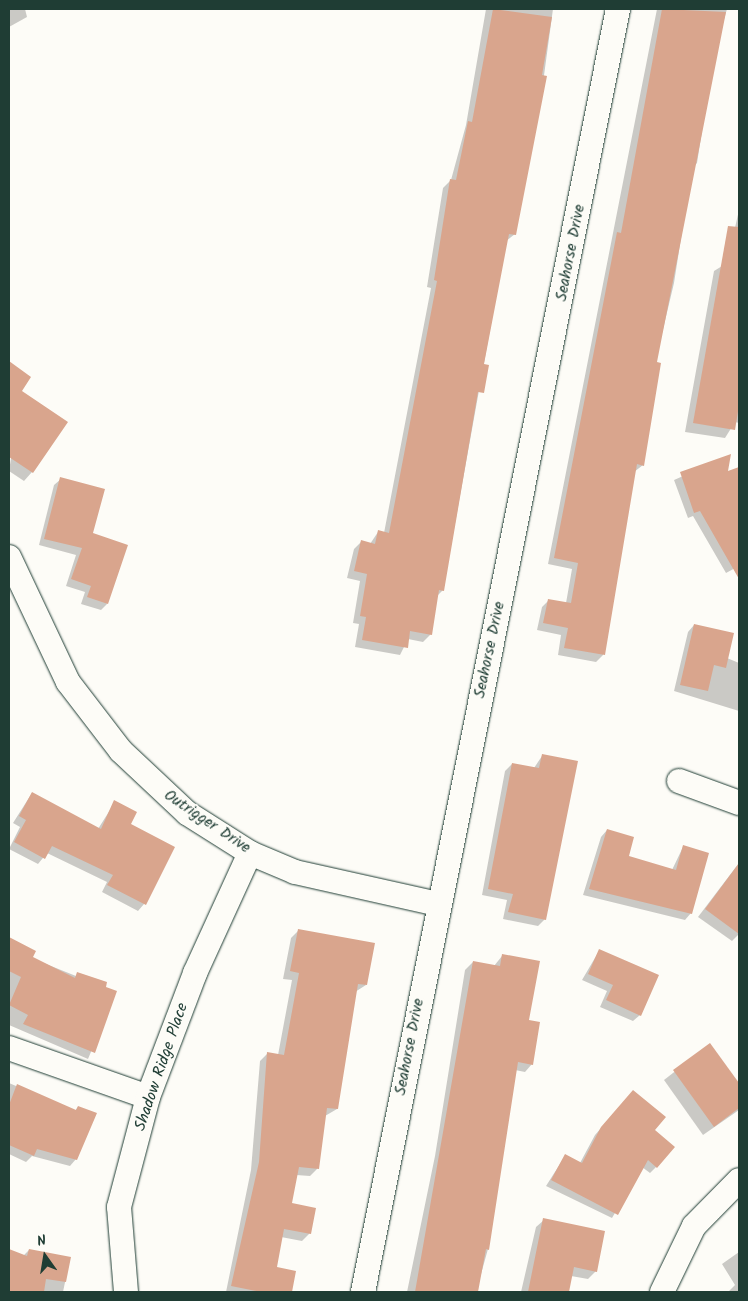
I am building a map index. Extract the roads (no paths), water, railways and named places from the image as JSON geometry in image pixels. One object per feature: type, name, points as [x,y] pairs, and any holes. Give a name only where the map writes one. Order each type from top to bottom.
[{"type":"street","name":"Seahorse Drive","points":[[363,1292],[438,904],[618,9]]},
{"type":"street","name":"Outrigger Drive","points":[[9,557],[68,682],[121,751],[186,813],[250,853],[296,872],[438,904]]},
{"type":"street","points":[[680,781],[739,803]]},
{"type":"street","name":"Shadow Ridge Place","points":[[126,1292],[119,1207],[148,1098],[195,973],[250,853]]},
{"type":"street","points":[[9,1048],[148,1098]]},
{"type":"street","points":[[662,1292],[672,1264],[694,1226],[739,1180]]}]
